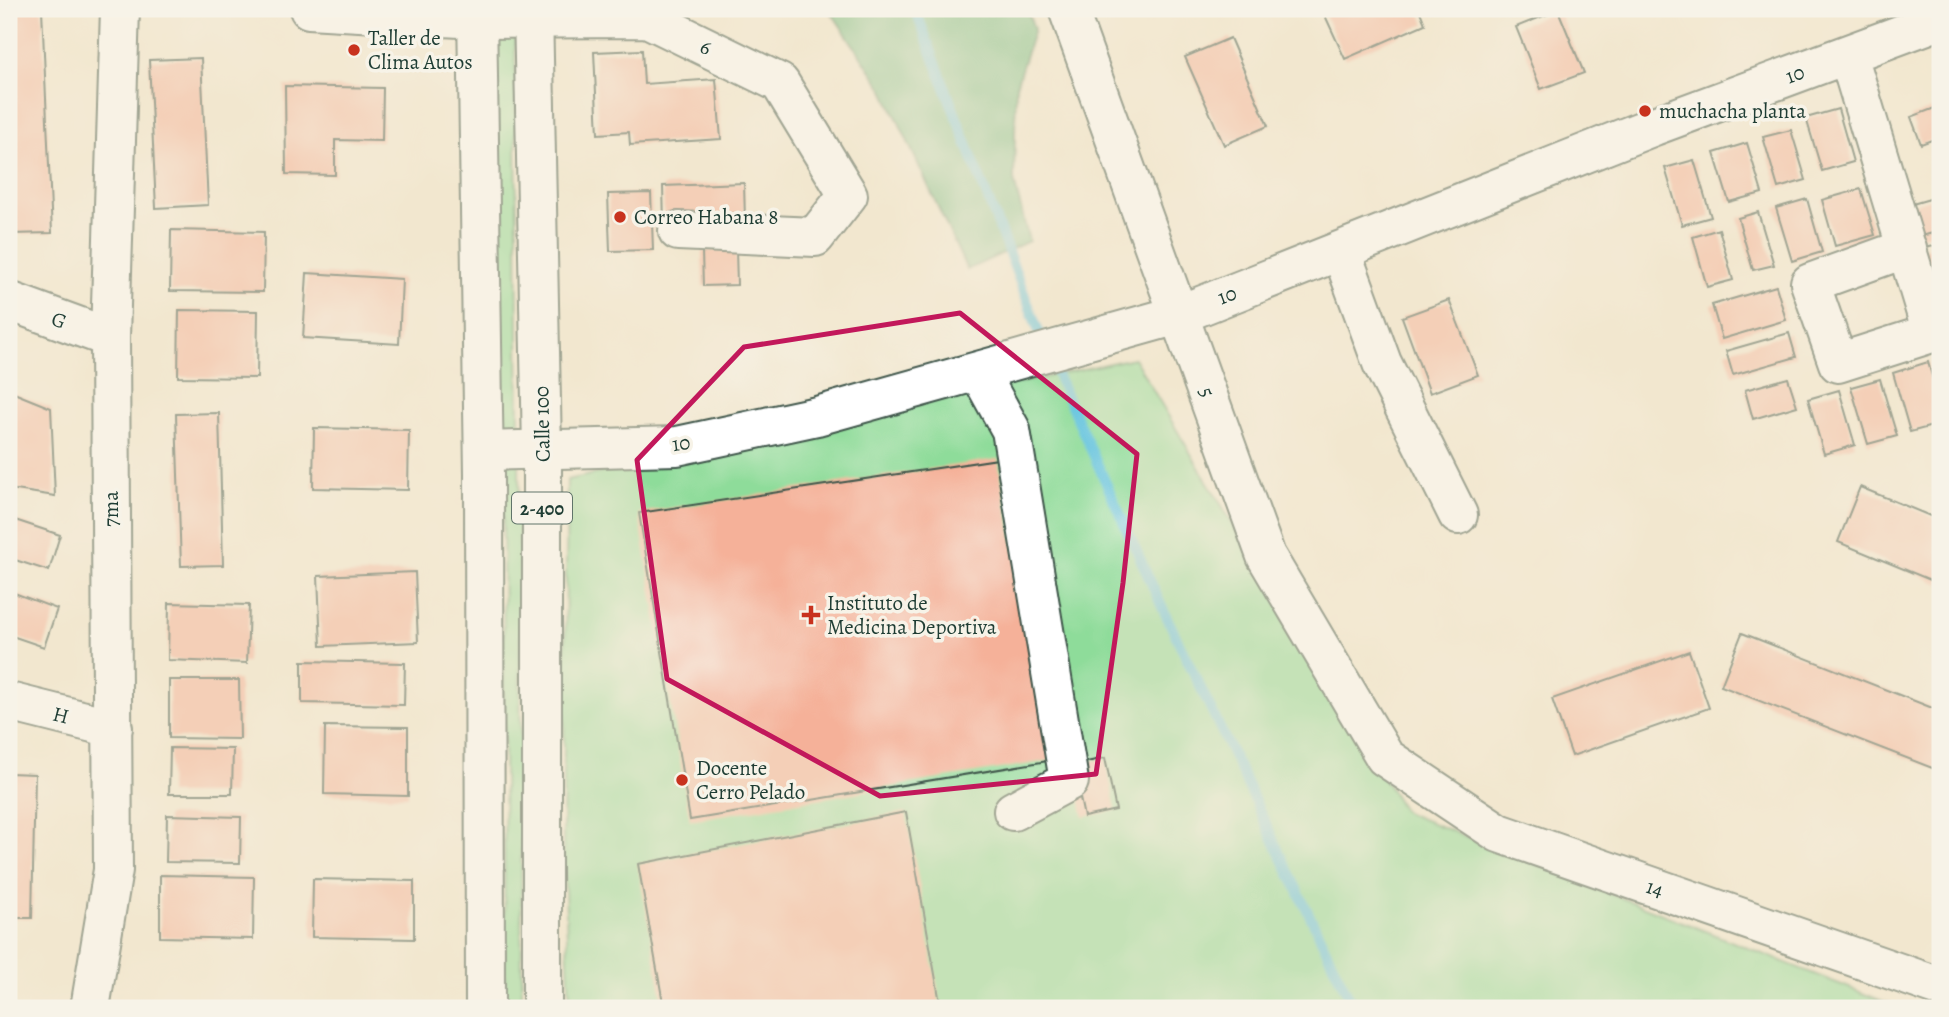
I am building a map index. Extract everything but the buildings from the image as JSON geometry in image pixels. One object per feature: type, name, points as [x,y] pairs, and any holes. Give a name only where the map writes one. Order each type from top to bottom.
[{"type":"main road","name":"7ma","points":[[90,1008],[113,870],[110,338],[120,9]]},
{"type":"main road","name":"6","points":[[309,9],[477,14],[533,12],[647,18],[780,83],[848,195],[815,237],[678,231]]},
{"type":"main road","name":"5","points":[[1068,9],[1266,556],[1385,757]]},
{"type":"main road","name":"Calle 100","points":[[533,12],[542,450],[542,1008]]},
{"type":"main road","name":"2-400","points":[[477,14],[484,451],[485,1008]]},
{"type":"main road","name":"10","points":[[484,451],[677,446],[817,416],[1178,315],[1654,126],[1940,20]]},
{"type":"main road","points":[[1848,55],[1907,248]]},
{"type":"main road","points":[[1341,251],[1382,363],[1458,515]]},
{"type":"main road","name":"G","points":[[9,301],[110,338]]},
{"type":"main road","points":[[979,372],[1012,430],[1069,781],[1013,811]]},
{"type":"main road","name":"H","points":[[9,702],[113,728]]},
{"type":"main road","name":"14","points":[[1385,757],[1499,833],[1940,987]]},
{"type":"highlighted area","points":[[960,313],[1137,454],[1123,583],[1096,774],[880,796],[667,679],[637,460],[744,347]]},
{"type":"green space","points":[[829,9],[1027,9],[1034,29],[1016,86],[1014,180],[1029,241],[967,270],[884,90]]},
{"type":"green space","points":[[515,30],[519,439],[502,437],[495,31]]},
{"type":"green space","points":[[1134,358],[1404,812],[1900,1008],[570,1008],[563,844],[567,480]]},
{"type":"green space","points":[[519,462],[522,1008],[505,1008],[503,463]]},
{"type":"waterway","points":[[915,9],[1044,345]]},
{"type":"waterway","points":[[1050,359],[1162,607],[1354,1008]]},
{"type":"place","name":"Taller de Clima Autos","points":[[354,50]]},
{"type":"place","name":"muchacha planta","points":[[1645,111]]},
{"type":"place","name":"Correo Habana 8","points":[[620,217]]},
{"type":"place","name":"Instituto de Medicina Deportiva","points":[[811,615]]},
{"type":"place","name":"Docente Cerro Pelado","points":[[682,780]]}]
